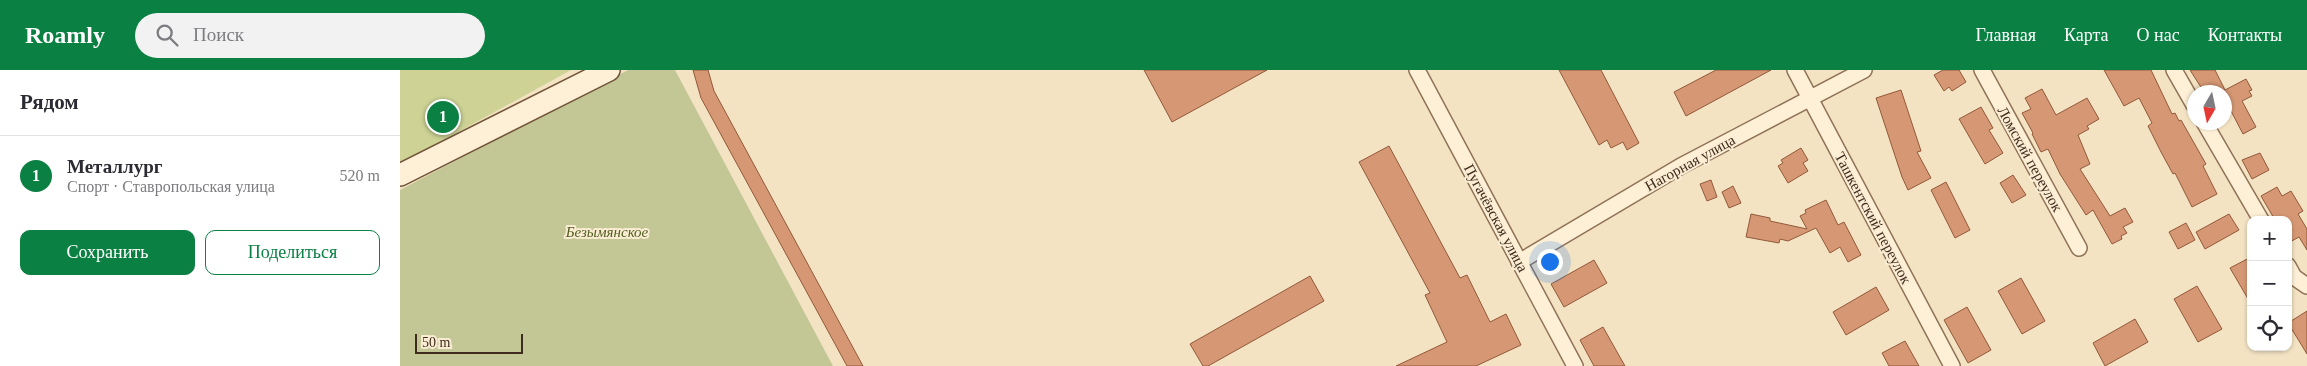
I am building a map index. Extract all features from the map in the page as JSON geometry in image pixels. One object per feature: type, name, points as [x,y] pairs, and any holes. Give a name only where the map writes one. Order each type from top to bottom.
[{"type":"street","points":[[400,175],[609,70]]},
{"type":"street","name":"Пугачёвская улица","points":[[1417,70],[1574,366]]},
{"type":"street","name":"Ташкентский переулок","points":[[1795,70],[1952,366]]},
{"type":"street","name":"Нагорная улица","points":[[1519,262],[1681,166],[1864,70]]},
{"type":"street","name":"Ломский переулок","points":[[1982,70],[2079,248]]},
{"type":"street","points":[[2174,70],[2187,93]]},
{"type":"street","points":[[2209,130],[2259,216]]},
{"type":"street","points":[[2292,273],[2294,277],[2307,286]]},
{"type":"green space","points":[[400,70],[571,70],[400,164]]},
{"type":"green space","name":"Безымянское","points":[[628,70],[675,70],[833,366],[400,366],[400,190]]},
{"type":"building","points":[[693,70],[708,70],[714,91],[863,366],[847,366],[701,98]]},
{"type":"building","points":[[1144,70],[1267,70],[1172,122]]},
{"type":"building","points":[[1559,70],[1601,70],[1639,143],[1627,150],[1623,142],[1611,148],[1607,140],[1599,145]]},
{"type":"building","points":[[1716,70],[1771,70],[1686,116],[1674,92]]},
{"type":"building","points":[[1943,70],[1959,70],[1966,82],[1952,91],[1949,87],[1944,91],[1934,75]]},
{"type":"building","points":[[2104,70],[2151,70],[2172,114],[2175,113],[2179,121],[2181,120],[2206,164],[2203,166],[2217,194],[2192,207],[2148,126],[2152,123],[2139,98],[2124,106]]},
{"type":"building","points":[[2190,70],[2215,70],[2222,85],[2200,85]]},
{"type":"building","points":[[2246,79],[2252,90],[2249,91],[2252,96],[2242,101],[2256,127],[2243,134],[2232,113],[2232,86]]},
{"type":"building","points":[[2042,89],[2056,115],[2087,98],[2099,119],[2087,126],[2089,129],[2078,135],[2090,164],[2080,169],[2110,216],[2125,208],[2133,222],[2123,227],[2127,233],[2121,236],[2122,239],[2112,244],[2093,210],[2086,215],[2060,174],[2048,149],[2041,152],[2022,113],[2031,109],[2025,98]]},
{"type":"building","points":[[1901,90],[1921,151],[1917,152],[1931,178],[1908,190],[1876,98]]},
{"type":"building","points":[[1981,107],[1993,128],[1989,130],[2003,153],[1985,164],[1959,119]]},
{"type":"building","points":[[1389,146],[1460,278],[1467,275],[1490,322],[1506,314],[1521,345],[1476,366],[1396,366],[1447,342],[1425,295],[1430,293],[1359,162]]},
{"type":"building","points":[[1801,148],[1808,160],[1803,163],[1808,171],[1788,183],[1778,166],[1783,163],[1781,160]]},
{"type":"building","points":[[2260,153],[2269,170],[2252,179],[2242,160]]},
{"type":"building","points":[[2013,175],[2026,195],[2012,203],[2000,183]]},
{"type":"building","points":[[1711,180],[1717,197],[1707,201],[1700,184]]},
{"type":"building","points":[[1946,182],[1970,230],[1955,238],[1931,190]]},
{"type":"building","points":[[1733,186],[1741,203],[1729,208],[1722,192]]},
{"type":"building","points":[[2277,187],[2282,196],[2291,191],[2303,211],[2298,214],[2307,229],[2307,250],[2299,237],[2292,241],[2292,216],[2273,216],[2261,196]]},
{"type":"building","points":[[1826,200],[1838,225],[1844,222],[1861,255],[1848,262],[1840,247],[1830,253],[1816,228],[1788,241],[1780,239],[1779,243],[1746,237],[1751,214],[1770,218],[1770,221],[1807,229],[1800,216],[1806,213],[1805,210]]},
{"type":"building","points":[[2229,214],[2239,230],[2205,249],[2196,232]]},
{"type":"building","points":[[2186,223],[2195,240],[2178,249],[2169,232]]},
{"type":"building","points":[[2247,259],[2247,297],[2230,268]]},
{"type":"building","points":[[1594,260],[1607,283],[1564,307],[1551,284]]},
{"type":"building","points":[[1310,276],[1324,301],[1208,366],[1203,366],[1190,344]]},
{"type":"building","points":[[2021,278],[2045,321],[2022,334],[1998,291]]},
{"type":"building","points":[[2197,286],[2222,329],[2198,342],[2174,299]]},
{"type":"building","points":[[1876,287],[1889,310],[1846,335],[1833,312]]},
{"type":"building","points":[[1967,307],[1991,350],[1968,363],[1944,320]]},
{"type":"building","points":[[2307,311],[2307,354],[2292,330],[2292,320]]},
{"type":"building","points":[[2135,319],[2148,342],[2105,366],[2093,343]]},
{"type":"building","points":[[1603,327],[1625,366],[1594,366],[1580,340]]},
{"type":"building","points":[[1905,341],[1919,366],[1889,366],[1882,353]]},
{"type":"place","name":"Металлург","points":[[443,117]]}]
